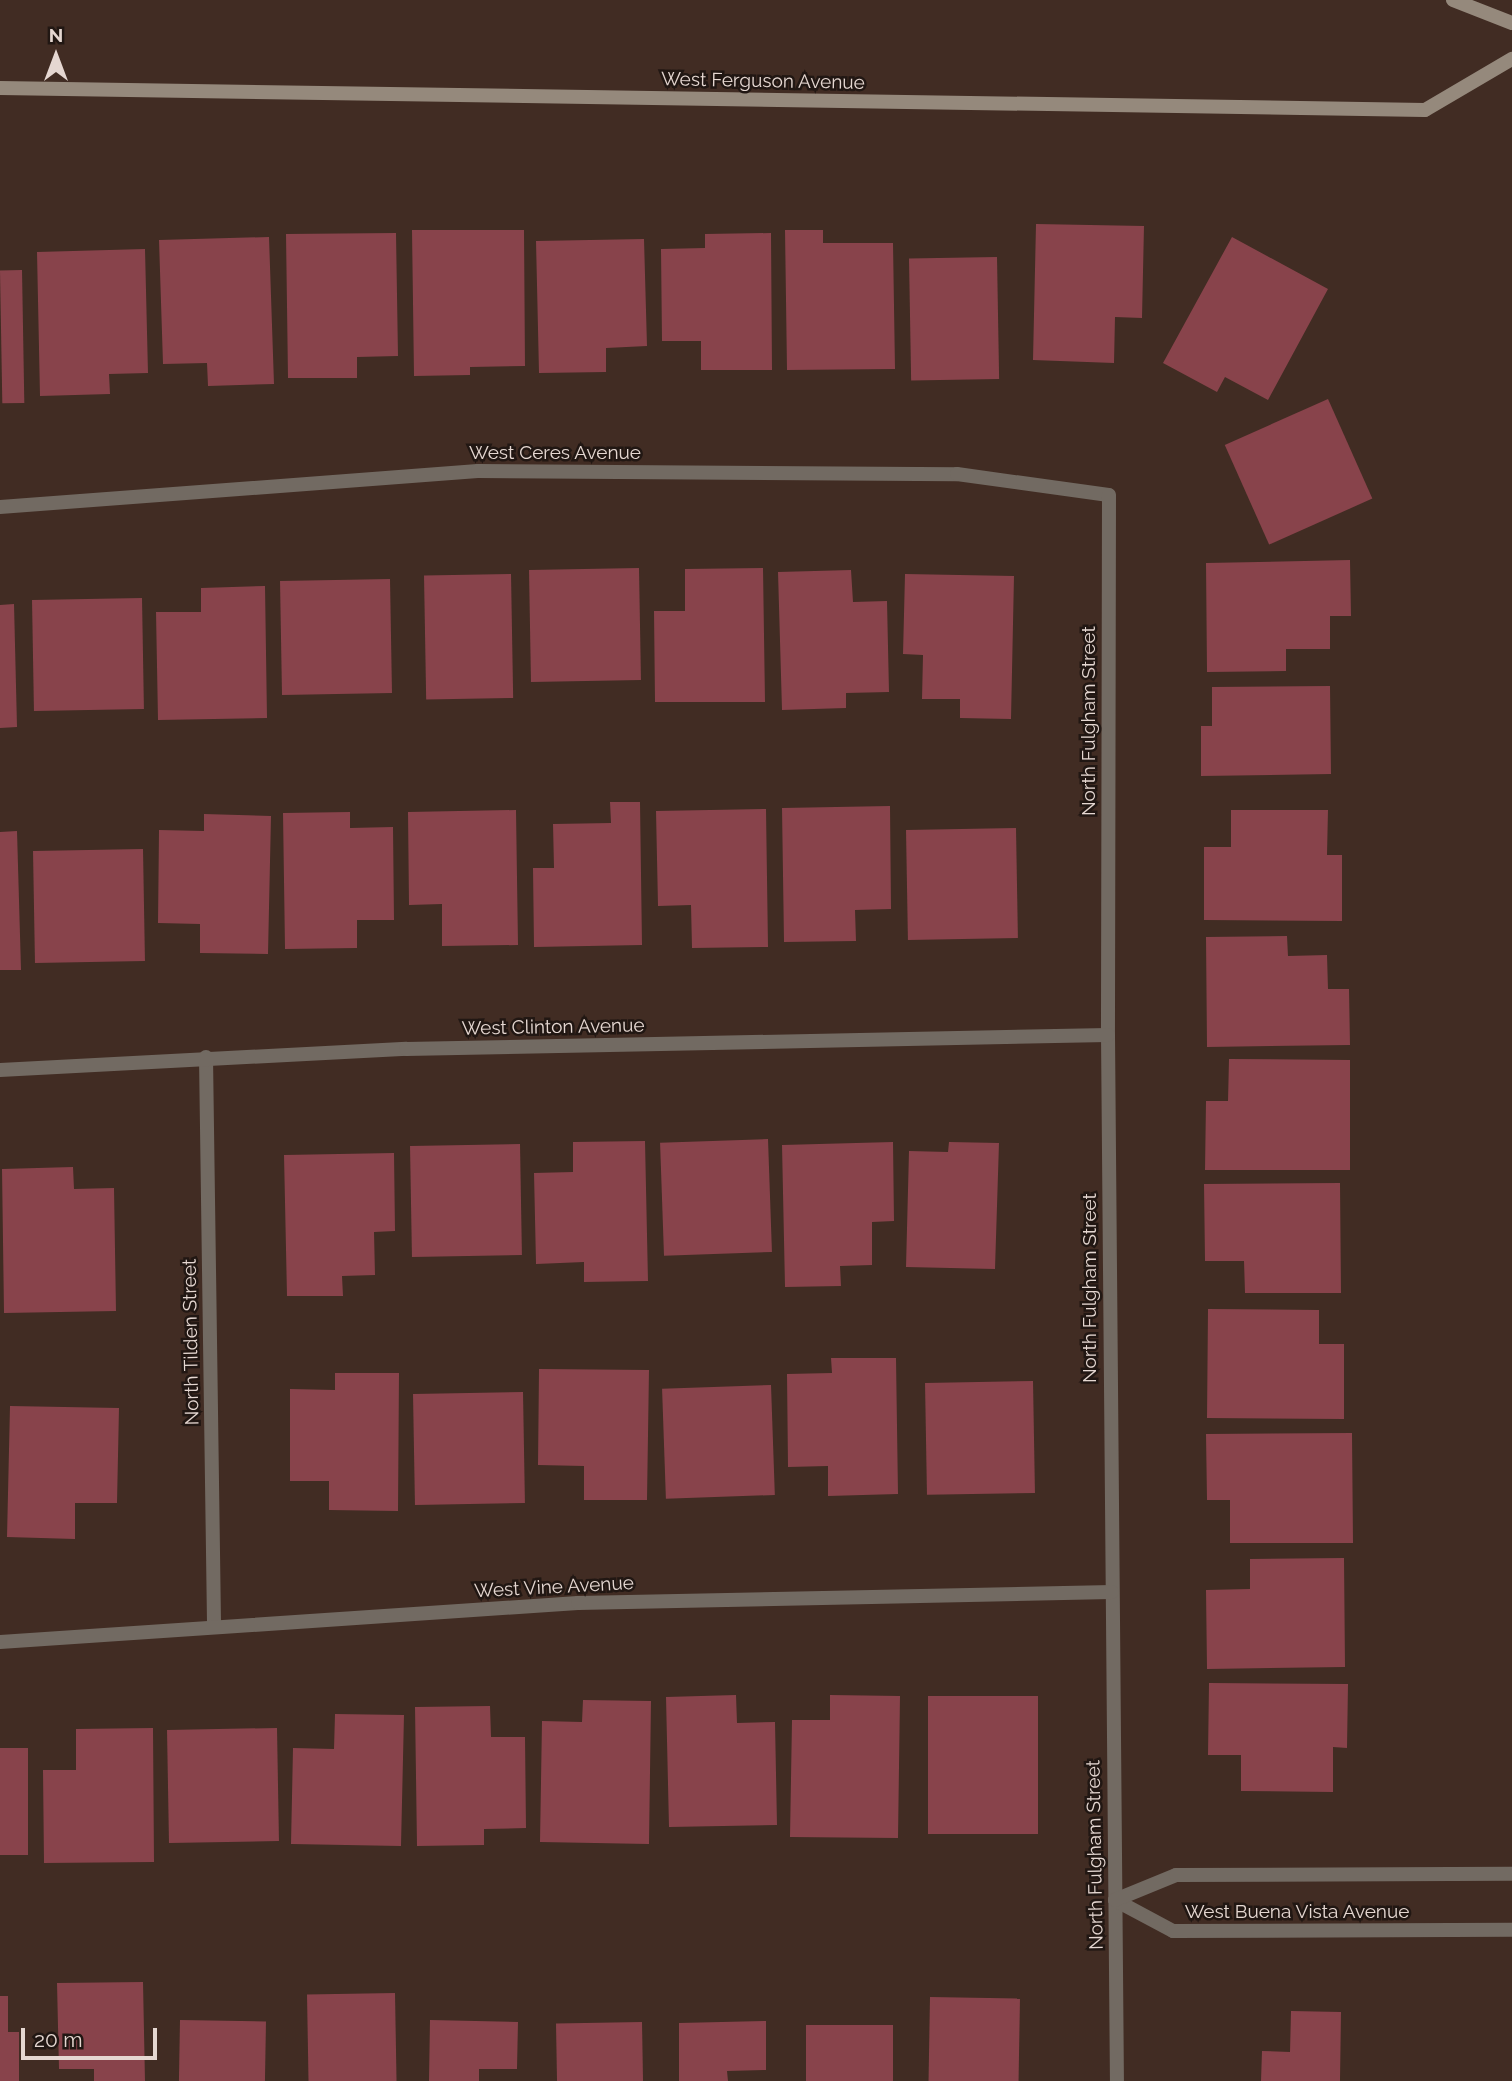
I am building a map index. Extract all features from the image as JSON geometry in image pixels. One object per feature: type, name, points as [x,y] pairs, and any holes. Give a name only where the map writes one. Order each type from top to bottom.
[{"type":"street","points":[[1453,0],[1512,23]]},
{"type":"street","name":"West Ferguson Avenue","points":[[0,88],[1425,110],[1512,59]]},
{"type":"street","name":"West Ceres Avenue","points":[[0,507],[478,471],[957,474],[1109,495]]},
{"type":"street","name":"North Fulgham Street","points":[[1109,495],[1108,1035],[1117,2081]]},
{"type":"street","name":"West Clinton Avenue","points":[[0,1070],[206,1057],[406,1049],[1108,1035]]},
{"type":"street","name":"North Tilden Street","points":[[206,1057],[214,1626]]},
{"type":"street","name":"West Vine Avenue","points":[[0,1642],[578,1603],[1112,1592]]},
{"type":"street","name":"West Buena Vista Avenue","points":[[1115,1900],[1176,1875],[1512,1874]]},
{"type":"street","name":"West Buena Vista Avenue","points":[[1115,1900],[1173,1931],[1512,1930]]},
{"type":"building","points":[[1036,224],[1144,226],[1142,318],[1115,317],[1114,363],[1033,360]]},
{"type":"building","points":[[412,230],[524,230],[525,366],[470,367],[470,375],[414,376]]},
{"type":"building","points":[[785,230],[823,230],[823,243],[893,243],[895,369],[787,370]]},
{"type":"building","points":[[396,233],[398,356],[357,357],[357,378],[288,378],[286,234]]},
{"type":"building","points":[[771,233],[772,370],[701,370],[701,341],[662,341],[661,249],[705,248],[705,234]]},
{"type":"building","points":[[269,237],[274,384],[208,386],[207,363],[163,364],[159,240]]},
{"type":"building","points":[[1232,237],[1328,289],[1268,400],[1225,377],[1217,392],[1163,363]]},
{"type":"building","points":[[644,239],[647,346],[606,348],[606,372],[539,373],[536,241]]},
{"type":"building","points":[[145,249],[148,373],[109,374],[110,394],[40,396],[37,252]]},
{"type":"building","points":[[997,257],[999,379],[911,381],[909,259]]},
{"type":"building","points":[[0,270],[22,270],[24,403],[2,403]]},
{"type":"building","points":[[1328,399],[1372,499],[1269,545],[1225,445]]},
{"type":"building","points":[[1350,560],[1351,616],[1330,616],[1330,649],[1286,649],[1286,671],[1207,672],[1206,563]]},
{"type":"building","points":[[639,568],[641,680],[531,682],[529,570]]},
{"type":"building","points":[[763,568],[765,702],[655,702],[654,611],[685,611],[685,569]]},
{"type":"building","points":[[851,570],[853,602],[887,601],[889,692],[846,693],[846,708],[782,710],[778,572]]},
{"type":"building","points":[[511,574],[513,698],[426,699],[424,576]]},
{"type":"building","points":[[905,574],[1014,576],[1011,719],[960,718],[960,699],[922,699],[923,655],[903,654]]},
{"type":"building","points":[[390,579],[392,693],[282,695],[280,581]]},
{"type":"building","points":[[265,586],[267,718],[158,720],[156,612],[201,612],[201,588]]},
{"type":"building","points":[[142,598],[144,709],[34,711],[32,600]]},
{"type":"building","points":[[14,604],[17,727],[0,728],[0,605]]},
{"type":"building","points":[[1330,686],[1331,774],[1201,776],[1201,726],[1212,726],[1212,687]]},
{"type":"building","points":[[610,802],[640,802],[642,945],[534,947],[533,868],[554,868],[553,824],[611,823]]},
{"type":"building","points":[[890,806],[891,909],[855,910],[856,941],[784,942],[782,808]]},
{"type":"building","points":[[766,809],[768,947],[692,948],[691,905],[658,906],[656,811]]},
{"type":"building","points":[[516,810],[518,945],[442,946],[442,904],[409,905],[408,812]]},
{"type":"building","points":[[1231,810],[1328,810],[1327,855],[1342,855],[1342,921],[1204,920],[1204,847],[1231,847]]},
{"type":"building","points":[[350,812],[350,828],[393,827],[394,920],[357,920],[357,948],[285,949],[283,813]]},
{"type":"building","points":[[204,814],[271,816],[268,954],[200,953],[200,924],[158,923],[159,830],[204,831]]},
{"type":"building","points":[[1016,828],[1018,938],[908,940],[906,830]]},
{"type":"building","points":[[17,831],[21,970],[0,970],[0,832]]},
{"type":"building","points":[[143,849],[145,961],[35,963],[33,851]]},
{"type":"building","points":[[1287,936],[1288,956],[1327,955],[1328,989],[1349,989],[1350,1045],[1207,1047],[1206,937]]},
{"type":"building","points":[[1229,1059],[1350,1060],[1350,1170],[1205,1170],[1206,1101],[1228,1101]]},
{"type":"building","points":[[768,1139],[772,1252],[664,1256],[660,1143]]},
{"type":"building","points":[[645,1141],[648,1281],[584,1282],[584,1262],[536,1264],[534,1173],[573,1172],[573,1142]]},
{"type":"building","points":[[893,1142],[894,1221],[872,1222],[872,1265],[840,1266],[841,1286],[785,1287],[782,1145]]},
{"type":"building","points":[[949,1142],[999,1143],[995,1269],[906,1267],[909,1151],[948,1152]]},
{"type":"building","points":[[520,1144],[522,1255],[412,1257],[410,1146]]},
{"type":"building","points":[[394,1153],[395,1231],[374,1232],[375,1275],[342,1276],[343,1296],[287,1296],[284,1155]]},
{"type":"building","points":[[73,1167],[74,1189],[114,1188],[116,1311],[4,1313],[2,1169]]},
{"type":"building","points":[[1340,1183],[1341,1293],[1245,1293],[1244,1261],[1205,1261],[1204,1184]]},
{"type":"building","points":[[1208,1309],[1319,1310],[1319,1344],[1344,1344],[1344,1419],[1207,1418]]},
{"type":"building","points":[[831,1358],[896,1358],[898,1494],[828,1496],[828,1466],[788,1467],[787,1374],[832,1373]]},
{"type":"building","points":[[539,1369],[649,1370],[647,1500],[584,1500],[584,1466],[538,1465]]},
{"type":"building","points":[[335,1373],[399,1373],[398,1511],[329,1510],[329,1481],[290,1481],[290,1389],[335,1390]]},
{"type":"building","points":[[1033,1381],[1035,1493],[927,1495],[925,1383]]},
{"type":"building","points":[[771,1385],[775,1495],[666,1499],[662,1389]]},
{"type":"building","points":[[523,1392],[525,1503],[415,1505],[413,1394]]},
{"type":"building","points":[[10,1406],[119,1408],[117,1503],[75,1503],[75,1539],[7,1537]]},
{"type":"building","points":[[1352,1433],[1353,1543],[1230,1543],[1230,1500],[1207,1500],[1206,1434]]},
{"type":"building","points":[[1344,1558],[1345,1667],[1207,1669],[1206,1590],[1250,1589],[1250,1559]]},
{"type":"building","points":[[1209,1683],[1348,1684],[1347,1748],[1333,1747],[1333,1792],[1241,1791],[1241,1755],[1208,1755]]},
{"type":"building","points":[[736,1695],[737,1723],[775,1722],[777,1825],[669,1827],[666,1697]]},
{"type":"building","points":[[830,1695],[900,1696],[898,1838],[790,1837],[792,1720],[830,1720]]},
{"type":"building","points":[[928,1696],[1038,1696],[1038,1834],[928,1834]]},
{"type":"building","points":[[583,1700],[651,1701],[649,1844],[540,1842],[542,1721],[582,1722]]},
{"type":"building","points":[[490,1706],[491,1737],[525,1737],[526,1828],[484,1829],[484,1845],[417,1846],[415,1707]]},
{"type":"building","points":[[335,1714],[404,1715],[401,1846],[291,1844],[293,1748],[334,1749]]},
{"type":"building","points":[[153,1728],[154,1862],[44,1863],[43,1770],[76,1770],[76,1729]]},
{"type":"building","points":[[277,1728],[279,1841],[169,1843],[167,1730]]},
{"type":"building","points":[[0,1748],[28,1748],[28,1855],[0,1855]]},
{"type":"building","points":[[143,1982],[145,2081],[94,2081],[94,2069],[59,2069],[57,1983]]},
{"type":"building","points":[[395,1993],[397,2081],[309,2081],[307,1995]]},
{"type":"building","points":[[0,1996],[8,1996],[8,2032],[19,2032],[19,2081],[0,2081]]},
{"type":"building","points":[[930,1997],[1020,1999],[1019,2081],[929,2081]]},
{"type":"building","points":[[1291,2011],[1341,2012],[1340,2081],[1261,2081],[1262,2051],[1290,2052]]},
{"type":"building","points":[[180,2020],[266,2022],[265,2081],[179,2081]]},
{"type":"building","points":[[430,2020],[518,2022],[517,2069],[479,2069],[479,2081],[429,2081]]},
{"type":"building","points":[[766,2021],[766,2070],[727,2071],[728,2081],[679,2081],[679,2023]]},
{"type":"building","points":[[642,2022],[643,2081],[557,2081],[556,2024]]},
{"type":"building","points":[[806,2025],[893,2025],[893,2081],[806,2081]]}]
